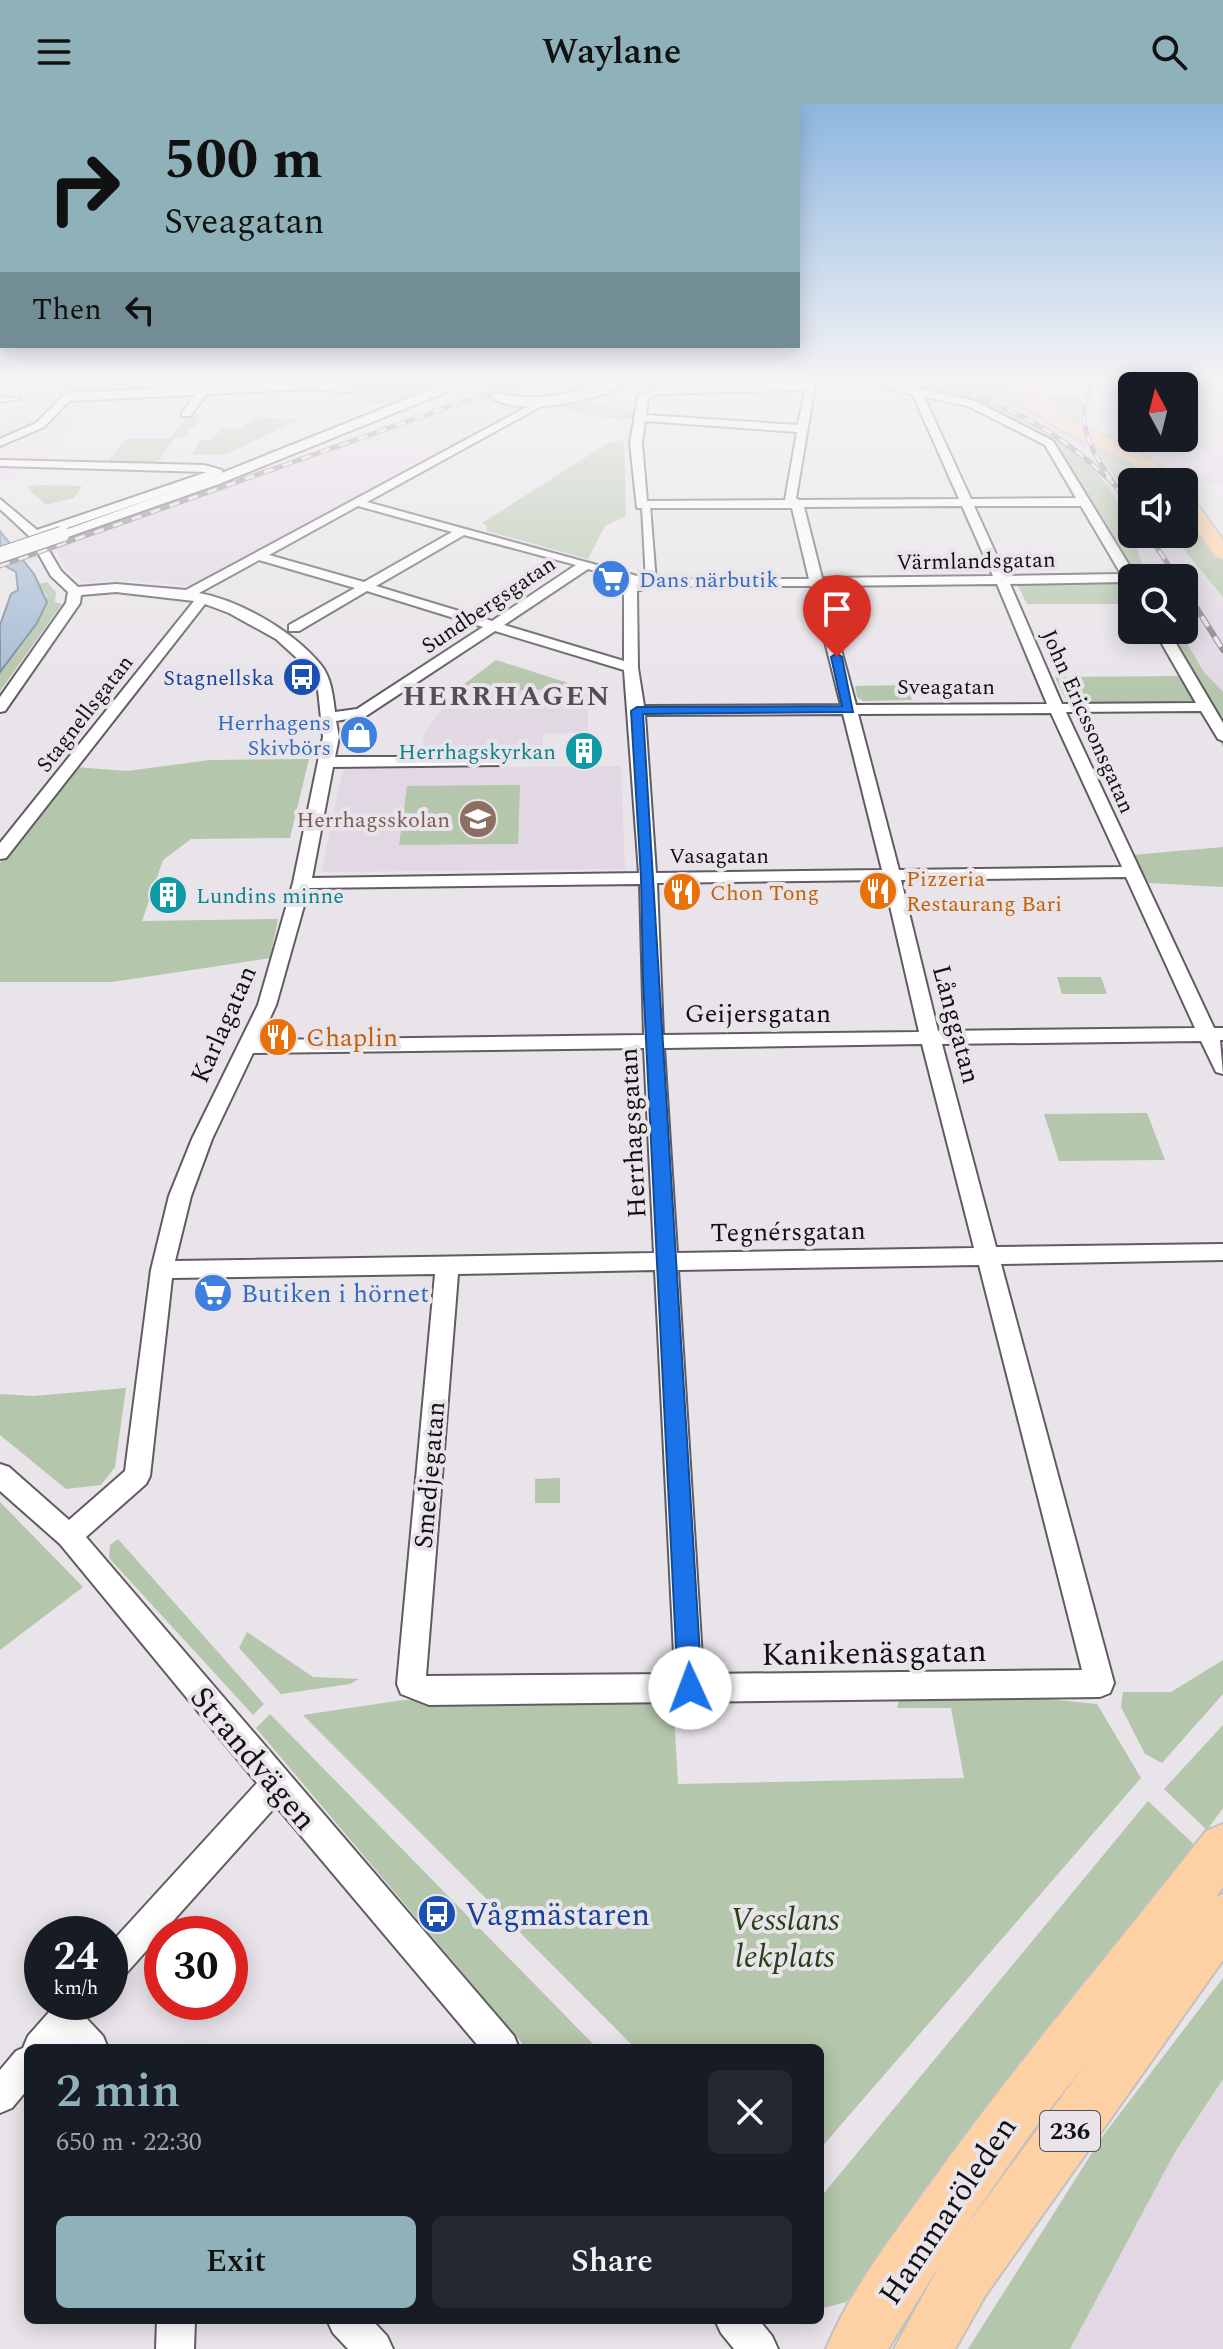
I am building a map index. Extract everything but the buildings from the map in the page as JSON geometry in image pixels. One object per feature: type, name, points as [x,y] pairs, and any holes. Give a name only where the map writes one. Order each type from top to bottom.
[{"type":"main road","points":[[1198,510],[1223,542]]},
{"type":"main road","points":[[1198,519],[1223,553]]},
{"type":"main road","name":"Hammaröleden","points":[[855,2349],[904,2268],[1015,2110],[1113,1991],[1223,1848]]},
{"type":"main road","name":"Hammaröleden","points":[[923,2349],[965,2276],[1223,1918]]},
{"type":"street","points":[[34,535],[198,483]]},
{"type":"street","points":[[0,555],[200,483]]},
{"type":"street","points":[[195,596],[396,483]]},
{"type":"street","name":"Herrhagsgatan","points":[[640,483],[643,505],[631,668],[637,711],[648,877],[690,1688]]},
{"type":"street","name":"Långgatan","points":[[793,483],[790,499],[797,505],[892,876],[921,1003],[1100,1683]]},
{"type":"street","name":"John Ericssonsgatan","points":[[957,483],[1056,707],[1216,1034],[1223,1067]]},
{"type":"street","points":[[1074,483],[1122,564]]},
{"type":"street","points":[[643,505],[1085,502]]},
{"type":"street","points":[[0,503],[34,535],[56,573],[75,591],[73,603],[0,708]]},
{"type":"street","name":"Värmlandsgatan","points":[[359,503],[638,582],[1118,580]]},
{"type":"street","points":[[294,628],[359,585],[462,531]]},
{"type":"street","points":[[261,557],[631,668]]},
{"type":"street","name":"Sundbergsgatan","points":[[329,717],[361,713],[585,565]]},
{"type":"street","name":"Karlagatan","points":[[69,1536],[137,1476],[162,1270],[180,1196],[202,1139],[267,1005],[302,883],[331,737],[325,690],[316,668],[281,636],[234,610],[195,596],[116,588],[75,591]]},
{"type":"street","name":"Stagnellsgatan","points":[[0,854],[195,596]]},
{"type":"street","points":[[1169,644],[1223,736]]},
{"type":"street","name":"Sveagatan","points":[[637,711],[1206,707]]},
{"type":"street","points":[[327,762],[500,762]]},
{"type":"street","name":"Vasagatan","points":[[302,883],[1135,872]]},
{"type":"street","name":"Geijersgatan","points":[[246,1047],[1216,1034]]},
{"type":"street","name":"Tegnérsgatan","points":[[162,1270],[1223,1252]]},
{"type":"street","name":"Smedjegatan","points":[[411,1684],[447,1266]]},
{"type":"street","name":"Strandvägen","points":[[0,1475],[69,1536],[499,2044]]},
{"type":"street","name":"Kanikenäsgatan","points":[[411,1684],[429,1691],[1100,1683]]},
{"type":"street","points":[[128,1948],[276,1784]]},
{"type":"street","points":[[43,2044],[64,2020]]},
{"type":"street","points":[[77,2020],[89,2044]]},
{"type":"street","points":[[0,2096],[24,2068]]},
{"type":"street","points":[[175,2349],[176,2324]]},
{"type":"street","points":[[350,2324],[374,2349]]},
{"type":"street","points":[[737,2324],[759,2349]]},
{"type":"shaded area","points":[[225,483],[387,483],[196,587],[127,580],[84,583],[66,570],[57,552],[26,564],[20,556]]},
{"type":"shaded area","points":[[1104,483],[1118,483],[1118,502]]},
{"type":"shaded area","points":[[1135,548],[1183,548],[1196,564],[1141,564]]},
{"type":"shaded area","points":[[1198,567],[1223,597],[1223,692],[1204,672],[1187,644],[1198,644]]},
{"type":"shaded area","points":[[587,689],[588,733],[543,733],[541,761],[420,759],[424,734],[455,691]]},
{"type":"shaded area","name":"Herrhagsskolan","points":[[621,766],[625,869],[321,872],[343,769]]},
{"type":"shaded area","points":[[1223,2079],[1223,2349],[1070,2349],[1175,2152]]},
{"type":"green space","points":[[545,483],[625,483],[626,516],[605,526],[588,559],[486,531],[487,526],[482,523]]},
{"type":"green space","points":[[1075,483],[1105,483],[1118,502],[1118,548],[1137,548],[1143,564],[1120,564]]},
{"type":"green space","points":[[35,485],[82,486],[74,498],[46,505],[27,488]]},
{"type":"green space","points":[[1198,528],[1223,561],[1223,597],[1198,564],[1183,548],[1198,548]]},
{"type":"green space","points":[[47,582],[56,592],[55,602],[62,604],[0,691],[0,673],[36,623],[47,596],[39,584]]},
{"type":"green space","points":[[1118,582],[1118,604],[1027,604],[1017,584]]},
{"type":"green space","points":[[1165,644],[1187,644],[1204,672],[1223,692],[1223,747],[1198,703],[1068,704],[1055,677],[1182,676]]},
{"type":"green space","points":[[496,660],[587,689],[455,691]]},
{"type":"green space","points":[[907,685],[912,700],[863,701],[857,697],[855,686]]},
{"type":"green space","points":[[309,759],[290,838],[191,839],[163,860],[142,921],[278,919],[270,958],[112,982],[0,982],[0,863],[75,767],[127,771],[210,760]]},
{"type":"green space","points":[[520,785],[518,844],[399,845],[407,786]]},
{"type":"green space","points":[[1223,847],[1223,887],[1149,883],[1132,855]]},
{"type":"green space","points":[[1057,977],[1101,977],[1107,994],[1062,994]]},
{"type":"green space","points":[[1147,1113],[1165,1160],[1059,1161],[1044,1114]]},
{"type":"green space","points":[[126,1388],[115,1467],[101,1485],[66,1489],[0,1435],[0,1394],[33,1396]]},
{"type":"green space","points":[[560,1478],[560,1503],[535,1503],[535,1479]]},
{"type":"green space","points":[[0,1502],[83,1587],[0,1650]]},
{"type":"green space","points":[[118,1539],[264,1704],[253,1715],[109,1558],[110,1545]]},
{"type":"green space","points":[[247,1632],[313,1677],[359,1679],[350,1684],[281,1694],[239,1648]]},
{"type":"green space","points":[[1223,1660],[1223,1694],[1162,1763],[1145,1754],[1121,1707],[1123,1692],[1171,1692]]},
{"type":"green space","name":"Vesslans lekplats","points":[[1029,1697],[1097,1704],[1141,1778],[824,2144],[824,2044],[631,2044],[303,1715],[403,1700],[669,1703],[674,1713],[678,1784],[964,1778],[951,1708],[897,1708],[899,1700]]},
{"type":"green space","points":[[270,1714],[593,2044],[523,2044],[256,1728]]},
{"type":"green space","points":[[1223,1725],[1223,1808],[1207,1830],[1164,1789]]},
{"type":"green space","points":[[1148,1801],[1201,1851],[846,2302],[824,2308],[824,2193]]},
{"type":"green space","points":[[1223,1978],[1223,2079],[1175,2152],[1070,2349],[968,2349],[1102,2137]]},
{"type":"water","points":[[0,531],[34,574],[47,602],[37,623],[0,672],[0,625],[11,594],[18,590],[16,572],[0,563]]},
{"type":"railway","points":[[0,566],[235,483]]},
{"type":"railway","points":[[1113,483],[1116,486]]},
{"type":"railway","points":[[1114,483],[1116,486]]},
{"type":"railway","points":[[1157,548],[1168,564]]},
{"type":"railway","points":[[1198,610],[1223,650]]},
{"type":"place","name":"Dans närbutik","points":[[611,579]]},
{"type":"place","name":"Stagnellska","points":[[302,677]]},
{"type":"place","name":"Herrhagens Skivbörs","points":[[359,735]]},
{"type":"place","name":"Herrhagskyrkan","points":[[584,751]]},
{"type":"place","name":"Herrhagsskolan","points":[[478,819]]},
{"type":"place","name":"Pizzeria Restaurang Bari","points":[[878,891]]},
{"type":"place","name":"Chon Tong","points":[[682,892]]},
{"type":"place","name":"Lundins minne","points":[[168,895]]},
{"type":"place","name":"Chaplin","points":[[278,1037]]},
{"type":"place","name":"Butiken i hörnet","points":[[213,1293]]},
{"type":"place","name":"Vågmästaren","points":[[437,1914]]},
{"type":"district","name":"HERRHAGEN","points":[[507,695]]},
{"type":"route","points":[[690,1688],[637,711],[849,710],[837,657]]}]
